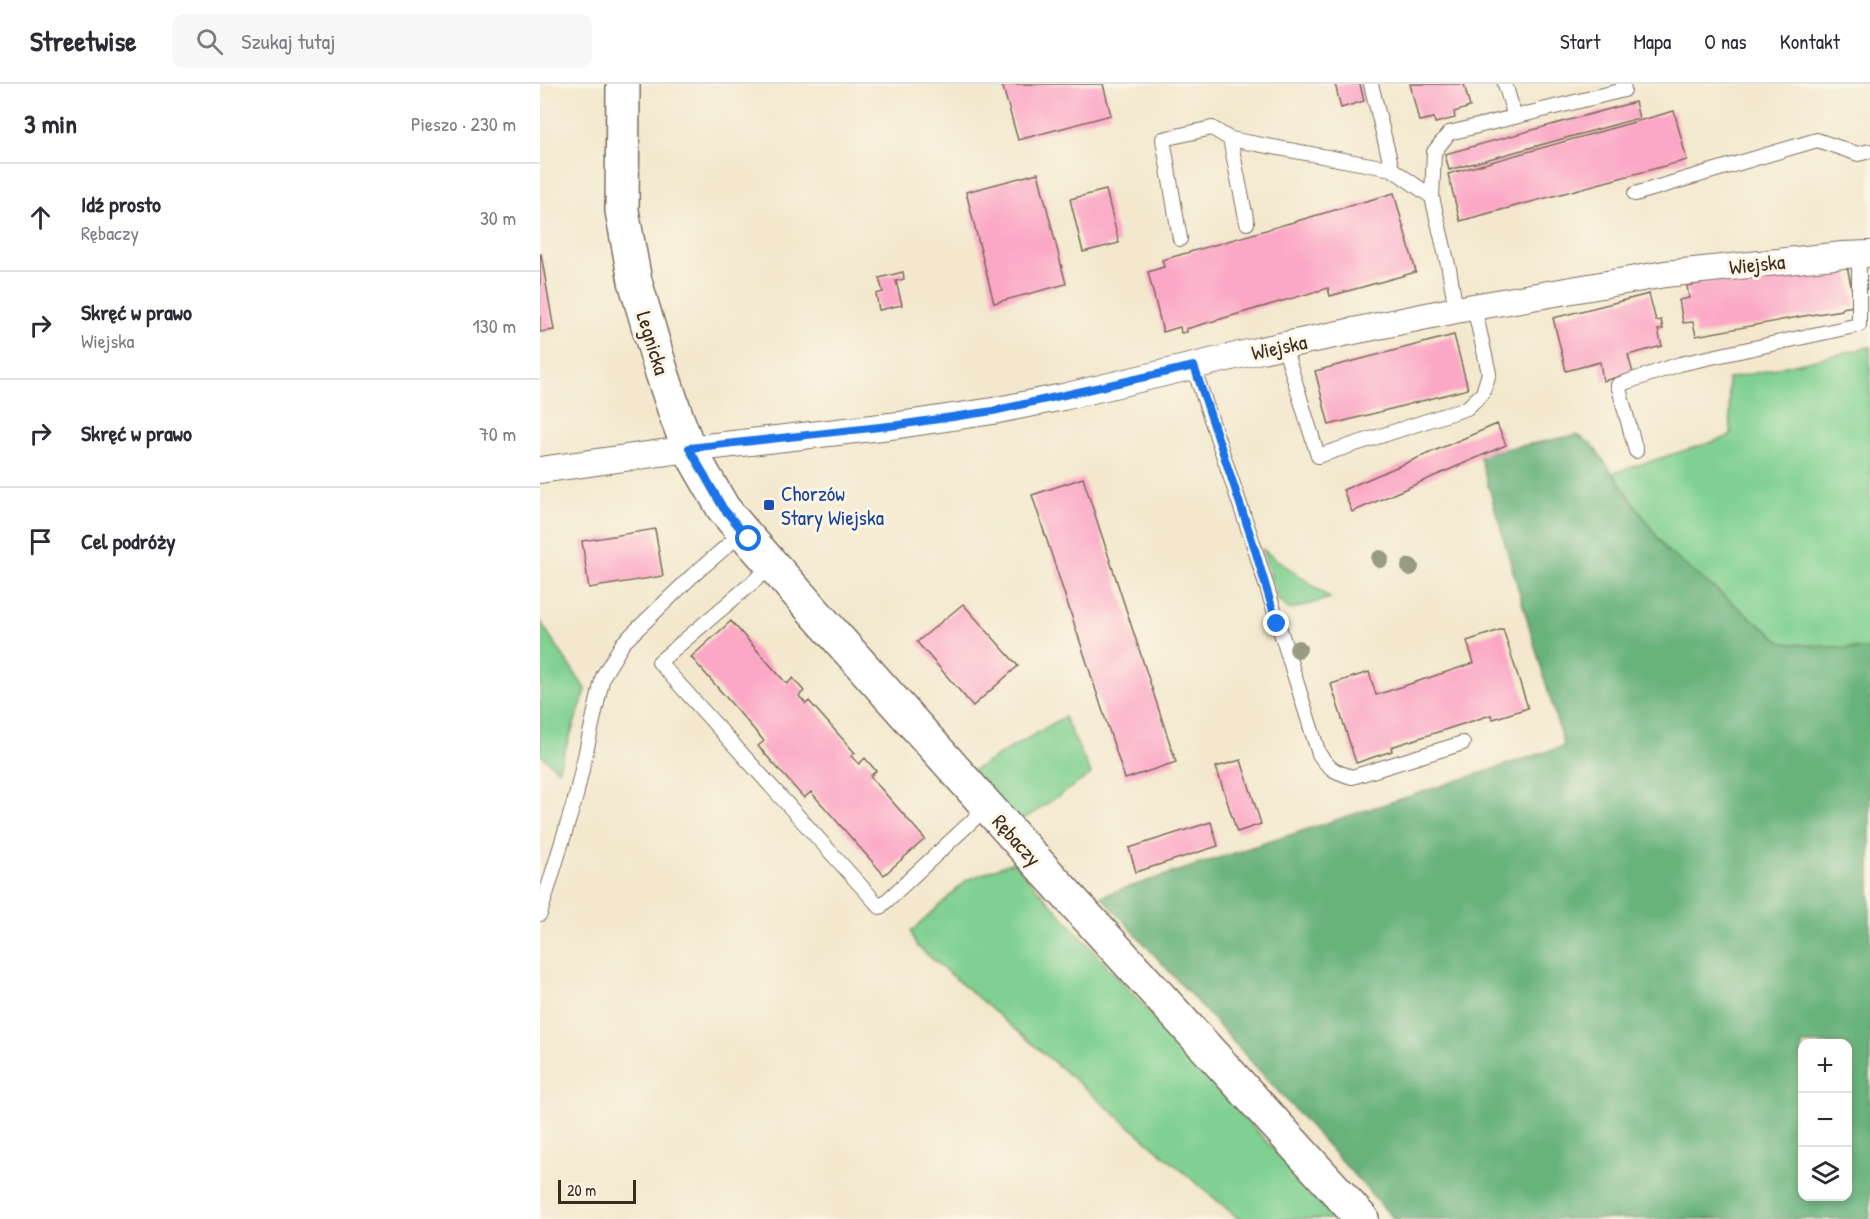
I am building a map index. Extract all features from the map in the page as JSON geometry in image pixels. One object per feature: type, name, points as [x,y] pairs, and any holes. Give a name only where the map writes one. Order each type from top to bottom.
[{"type":"street","name":"Legnicka","points":[[623,84],[622,211],[635,281],[666,384],[689,448]]},
{"type":"street","name":"Wiejska","points":[[689,448],[898,425],[993,411],[1284,346],[1465,309],[1665,274],[1865,254]]},
{"type":"street","points":[[540,470],[689,448]]},
{"type":"street","name":"Rębaczy","points":[[689,448],[723,508],[743,532],[987,807],[1362,1219]]},
{"type":"lane","points":[[1371,84],[1392,169]]},
{"type":"lane","points":[[1505,84],[1515,117]]},
{"type":"lane","points":[[1284,346],[1318,456],[1467,408],[1484,393],[1489,373],[1449,268],[1432,197],[1434,152],[1449,133],[1624,90],[1623,84]]},
{"type":"lane","points":[[1180,239],[1163,139],[1212,128],[1230,139],[1392,169],[1432,197]]},
{"type":"lane","points":[[1230,139],[1247,223]]},
{"type":"lane","points":[[1635,194],[1817,140],[1858,154],[1870,151]]},
{"type":"lane","points":[[1636,451],[1618,385],[1680,364],[1859,325],[1865,254]]},
{"type":"lane","points":[[1194,366],[1253,543],[1319,754],[1327,766],[1352,777],[1463,743]]},
{"type":"lane","points":[[540,914],[576,796],[603,675],[623,643],[691,577],[743,532]]},
{"type":"lane","points":[[773,565],[659,662],[880,907],[987,807]]},
{"type":"green space","points":[[1870,347],[1870,650],[1783,643],[1667,551],[1613,473],[1731,436],[1728,379]]},
{"type":"green space","points":[[1577,435],[1592,444],[1667,551],[1783,643],[1870,650],[1870,1219],[1394,1219],[1101,896],[1564,746],[1479,454]]},
{"type":"green space","points":[[1262,549],[1330,598],[1290,610],[1278,600]]},
{"type":"green space","points":[[540,621],[586,690],[558,770],[540,754]]},
{"type":"green space","points":[[1064,717],[1091,774],[1018,823],[972,771]]},
{"type":"green space","points":[[1013,862],[1337,1219],[1239,1219],[917,946],[911,932],[967,880]]},
{"type":"building","points":[[1002,84],[1103,84],[1111,115],[1018,140]]},
{"type":"building","points":[[1335,84],[1360,84],[1364,101],[1341,108]]},
{"type":"building","points":[[1410,84],[1464,84],[1470,107],[1454,112],[1455,118],[1435,123],[1434,118],[1419,121]]},
{"type":"building","points":[[1635,102],[1639,118],[1449,170],[1445,154]]},
{"type":"building","points":[[1674,111],[1687,160],[1460,221],[1448,174]]},
{"type":"building","points":[[1038,173],[1066,284],[994,303],[966,192]]},
{"type":"building","points":[[1106,190],[1119,243],[1083,252],[1070,199]]},
{"type":"building","points":[[1394,193],[1416,272],[1330,296],[1328,288],[1186,329],[1187,332],[1181,333],[1180,327],[1163,332],[1148,272],[1164,267],[1162,260]]},
{"type":"building","points":[[540,255],[554,330],[540,332]]},
{"type":"building","points":[[1833,259],[1846,260],[1855,306],[1696,336],[1693,322],[1683,323],[1679,300],[1689,298],[1687,286]]},
{"type":"building","points":[[903,272],[904,279],[896,281],[902,305],[879,310],[876,294],[883,292],[879,278]]},
{"type":"building","points":[[1649,294],[1656,321],[1661,320],[1663,329],[1658,330],[1662,346],[1628,355],[1633,373],[1603,381],[1600,362],[1566,371],[1553,318]]},
{"type":"building","points":[[1454,335],[1468,389],[1329,425],[1315,371]]},
{"type":"building","points":[[1497,424],[1506,445],[1352,512],[1343,490]]},
{"type":"building","points":[[1083,478],[1176,762],[1125,779],[1032,495]]},
{"type":"building","points":[[655,529],[663,576],[589,588],[582,541]]},
{"type":"building","points":[[963,604],[1018,666],[973,706],[917,642]]},
{"type":"building","points":[[731,621],[787,684],[793,678],[804,691],[799,696],[806,704],[809,701],[855,753],[851,756],[859,764],[865,758],[876,771],[870,776],[925,839],[884,875],[811,792],[804,798],[758,746],[764,741],[691,657]]},
{"type":"building","points":[[1503,629],[1528,708],[1493,719],[1491,715],[1391,747],[1392,751],[1356,763],[1331,684],[1369,672],[1376,695],[1474,663],[1467,641]]},
{"type":"building","points":[[1241,760],[1261,824],[1237,832],[1216,767]]},
{"type":"building","points":[[1211,822],[1218,846],[1136,872],[1129,848]]},
{"type":"place","name":"Chorzów Stary Wiejska","points":[[769,505]]},
{"type":"route","points":[[749,539],[723,508],[689,448],[898,425],[993,411],[1194,366],[1253,543],[1277,624]]}]
